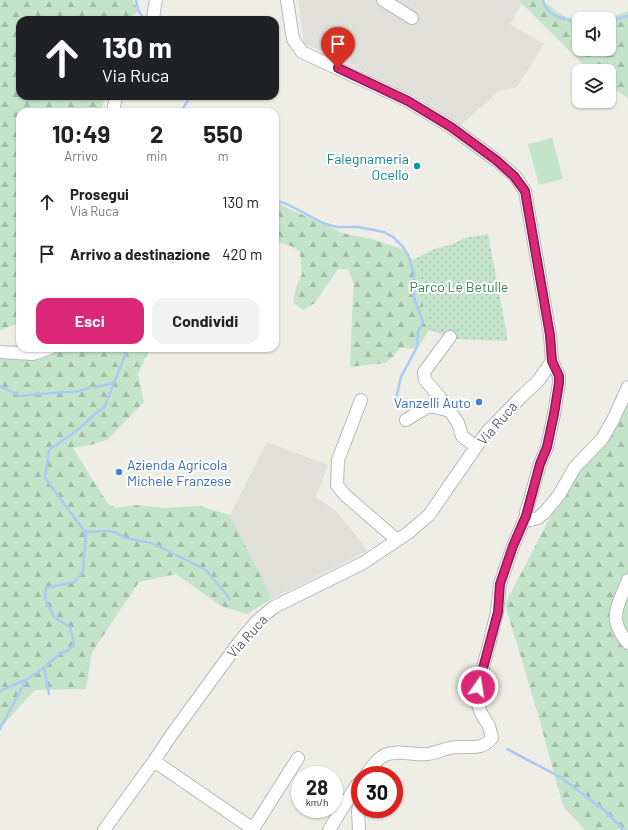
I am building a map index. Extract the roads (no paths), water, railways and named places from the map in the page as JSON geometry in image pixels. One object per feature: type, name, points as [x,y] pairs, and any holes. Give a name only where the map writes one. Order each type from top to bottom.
[{"type":"street","points":[[154,16],[156,0]]},
{"type":"street","points":[[286,0],[292,39],[302,52],[408,101],[451,127],[496,160],[514,176],[525,191],[550,335],[552,361],[559,376],[554,414],[547,447],[540,464],[526,516],[513,546],[500,584],[498,612],[476,699],[481,713],[489,726],[492,738],[488,743],[482,746],[451,747],[429,754],[398,752],[384,756],[372,766]]},
{"type":"street","points":[[383,0],[412,18]]},
{"type":"street","points":[[450,337],[424,372],[425,380],[450,411],[458,424],[462,436],[476,447]]},
{"type":"street","points":[[0,352],[33,354],[39,352]]},
{"type":"street","name":"Via Ruca","points":[[104,830],[172,734],[256,622],[274,607],[363,563],[408,533],[429,515],[476,447],[493,426],[538,381],[552,361]]},
{"type":"street","points":[[526,516],[531,520],[538,518],[559,495],[575,467],[602,439],[613,420],[628,386]]},
{"type":"street","points":[[361,400],[338,460],[337,485],[345,495],[397,540]]},
{"type":"street","points":[[406,420],[429,406],[443,408],[450,411]]},
{"type":"street","points":[[628,580],[618,604],[616,620],[621,633],[628,643]]},
{"type":"street","points":[[154,761],[253,829],[298,758]]},
{"type":"street","points":[[329,830],[351,794]]},
{"type":"street","points":[[358,818],[359,830]]},
{"type":"waterway","points":[[136,0],[138,10],[142,16]]},
{"type":"waterway","points":[[543,0],[549,12],[572,21]]},
{"type":"waterway","points":[[616,19],[628,16]]},
{"type":"waterway","points":[[183,108],[188,100]]},
{"type":"waterway","points":[[279,201],[323,223],[336,227],[358,227],[384,232],[393,237],[403,247],[408,255],[414,273],[414,298],[423,322],[418,332],[417,347],[401,377],[395,403]]},
{"type":"waterway","points":[[0,729],[26,680],[44,668],[59,654],[69,650],[74,644],[70,627],[54,617],[45,599],[46,588],[74,582],[83,572],[86,532],[45,478],[49,450],[79,429],[97,412],[104,408],[126,352]]},
{"type":"waterway","points":[[96,387],[114,383]]},
{"type":"waterway","points":[[0,386],[20,396],[74,392],[89,388]]},
{"type":"waterway","points":[[85,532],[109,531],[117,533],[125,538],[152,543],[206,570],[230,599]]},
{"type":"waterway","points":[[44,668],[49,694]]},
{"type":"waterway","points":[[0,691],[25,680]]},
{"type":"waterway","points":[[507,749],[560,777],[604,810],[624,830]]},
{"type":"place","name":"Falegnameria Ocello","points":[[417,166]]},
{"type":"place","name":"Vanzelli Auto","points":[[479,402]]},
{"type":"place","name":"Azienda Agricola Michele Franzese","points":[[119,472]]},
{"type":"park label","name":"Parco Le Betulle","points":[[459,286]]}]
